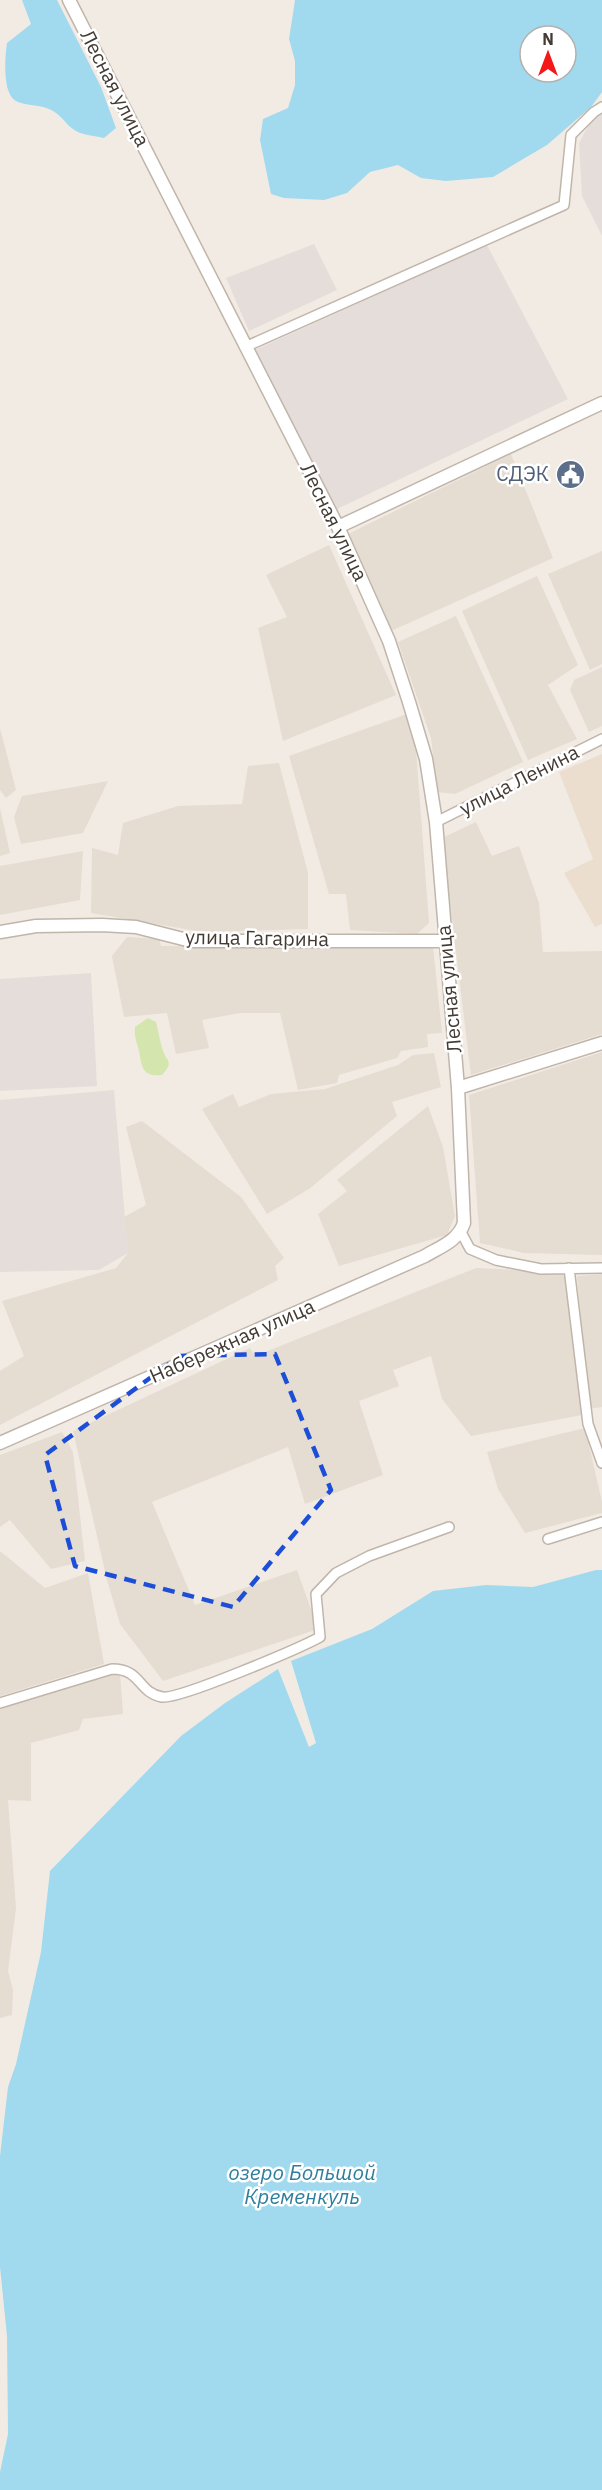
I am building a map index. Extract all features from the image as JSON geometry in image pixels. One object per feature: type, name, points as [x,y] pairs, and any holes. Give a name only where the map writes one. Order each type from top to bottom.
[{"type":"street","name":"Лесная улица","points":[[69,0],[338,527],[392,650],[426,759],[436,822],[458,1088]]},
{"type":"street","points":[[245,347],[564,205],[571,135],[602,107]]},
{"type":"street","points":[[338,527],[602,403]]},
{"type":"street","name":"улица Ленина","points":[[436,822],[602,739]]},
{"type":"street","name":"улица Гагарина","points":[[0,932],[36,926],[102,924],[136,927],[191,940],[445,941]]},
{"type":"street","points":[[602,1043],[458,1088],[465,1208],[461,1232],[470,1249],[496,1260],[541,1269],[602,1268]]},
{"type":"street","name":"Набережная улица","points":[[0,1443],[424,1256],[451,1241],[461,1232]]},
{"type":"street","points":[[569,1269],[588,1424],[602,1463]]},
{"type":"street","points":[[548,1539],[602,1522]]},
{"type":"street","points":[[0,1703],[112,1669],[124,1669],[132,1673],[146,1690],[163,1698],[184,1693],[301,1648],[321,1638],[316,1594],[336,1573],[369,1556],[449,1527]]},
{"type":"highlighted area","points":[[275,1354],[331,1490],[233,1607],[75,1566],[45,1455],[180,1356]]},
{"type":"shaded area","points":[[602,113],[602,236],[582,196],[579,143],[593,117]]},
{"type":"shaded area","points":[[314,244],[337,290],[249,331],[226,278]]},
{"type":"shaded area","points":[[487,245],[568,399],[335,510],[255,350]]},
{"type":"shaded area","points":[[511,454],[553,558],[391,631],[348,534]]},
{"type":"shaded area","points":[[329,545],[396,695],[283,741],[258,628],[287,617],[266,575]]},
{"type":"shaded area","points":[[602,551],[602,664],[590,670],[548,574]]},
{"type":"shaded area","points":[[537,576],[578,665],[548,685],[577,739],[528,760],[462,611]]},
{"type":"shaded area","points":[[456,616],[523,762],[455,794],[437,792],[431,738],[398,642]]},
{"type":"shaded area","points":[[602,667],[602,726],[589,732],[570,690],[574,680]]},
{"type":"shaded area","points":[[407,714],[416,749],[429,923],[417,934],[350,930],[346,894],[329,894],[289,756]]},
{"type":"shaded area","points":[[0,728],[16,790],[6,798],[0,790]]},
{"type":"shaded area","points":[[602,754],[602,924],[595,927],[564,873],[593,859],[559,772]]},
{"type":"shaded area","points":[[279,763],[308,873],[308,929],[203,932],[91,913],[92,848],[118,855],[123,823],[178,806],[242,804],[248,766]]},
{"type":"shaded area","points":[[108,781],[83,833],[21,844],[14,817],[22,796]]},
{"type":"shaded area","points":[[0,808],[10,853],[0,856]]},
{"type":"shaded area","points":[[476,822],[492,856],[519,846],[539,903],[543,952],[602,951],[602,1034],[471,1075],[442,838]]},
{"type":"shaded area","points":[[83,851],[80,900],[0,915],[0,866]]},
{"type":"shaded area","points":[[127,937],[159,939],[161,946],[433,946],[442,1033],[427,1034],[428,1047],[401,1051],[397,1058],[339,1075],[337,1083],[298,1090],[280,1013],[240,1013],[202,1020],[209,1048],[176,1054],[167,1013],[124,1017],[112,956]]},
{"type":"shaded area","points":[[91,973],[97,1086],[0,1091],[0,979]]},
{"type":"shaded area","points":[[602,1052],[602,1255],[524,1253],[480,1243],[469,1095]]},
{"type":"shaded area","points":[[434,1053],[441,1087],[392,1102],[397,1116],[309,1189],[267,1214],[202,1109],[233,1094],[239,1107],[271,1094],[325,1089],[398,1065],[413,1055]]},
{"type":"shaded area","points":[[114,1090],[128,1253],[99,1270],[0,1272],[0,1100]]},
{"type":"shaded area","points":[[428,1106],[443,1147],[455,1216],[447,1235],[339,1266],[318,1214],[347,1191],[337,1180]]},
{"type":"shaded area","points":[[142,1121],[241,1197],[284,1258],[275,1266],[278,1280],[0,1425],[0,1371],[24,1356],[2,1301],[116,1268],[128,1253],[124,1217],[146,1205],[126,1127]]},
{"type":"shaded area","points":[[476,1268],[560,1272],[567,1279],[582,1415],[471,1436],[442,1399],[431,1356],[393,1370],[399,1386],[359,1401],[383,1475],[305,1504],[288,1447],[152,1502],[195,1605],[297,1570],[318,1629],[163,1681],[120,1624],[107,1580],[73,1431],[250,1348],[255,1356]]},
{"type":"shaded area","points":[[602,1274],[602,1407],[588,1409],[577,1276]]},
{"type":"shaded area","points":[[585,1428],[602,1502],[602,1513],[525,1533],[498,1489],[487,1452]]},
{"type":"shaded area","points":[[62,1432],[73,1452],[85,1561],[51,1569],[10,1520],[0,1527],[0,1455]]},
{"type":"shaded area","points":[[0,1551],[45,1588],[88,1573],[104,1664],[0,1696]]},
{"type":"shaded area","points":[[120,1672],[123,1714],[83,1719],[79,1730],[31,1743],[31,1801],[8,1800],[16,1908],[8,1971],[13,1990],[12,2015],[0,2018],[0,1705]]},
{"type":"green space","points":[[148,1018],[156,1022],[162,1048],[169,1064],[162,1075],[147,1073],[141,1062],[135,1027]]},
{"type":"water","points":[[22,0],[57,0],[101,87],[116,128],[104,138],[80,133],[51,110],[20,103],[8,91],[6,83],[7,43],[31,24]]},
{"type":"water","points":[[295,0],[602,0],[602,92],[591,107],[547,145],[493,177],[446,181],[421,178],[398,165],[370,172],[347,193],[324,200],[284,198],[271,194],[260,140],[263,119],[288,108],[295,85],[295,61],[289,39]]},
{"type":"water","name":"озеро Большой Кременкуль","points":[[602,1570],[602,2490],[0,2490],[0,2472],[8,2434],[7,2336],[0,2267],[0,2156],[8,2087],[16,2064],[41,1952],[50,1871],[181,1736],[225,1703],[278,1669],[309,1747],[316,1743],[291,1661],[372,1629],[433,1591],[486,1585],[533,1587]]},
{"type":"place","name":"СДЭК","points":[[570,474]]}]
